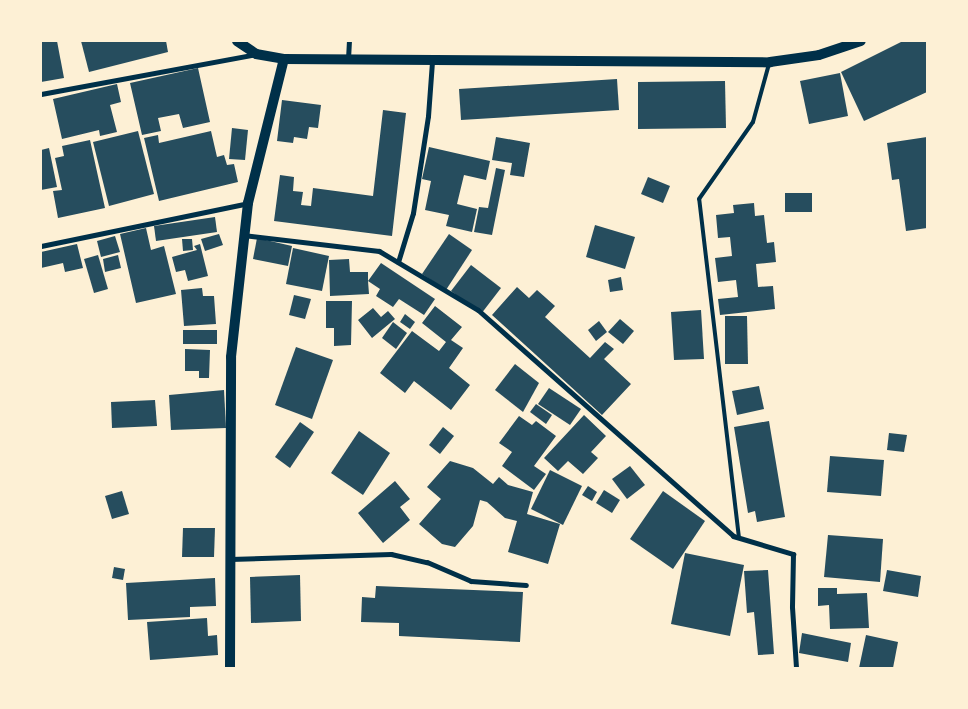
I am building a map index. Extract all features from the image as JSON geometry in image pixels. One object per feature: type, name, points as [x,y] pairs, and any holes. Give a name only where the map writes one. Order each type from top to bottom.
[{"type":"main road","points":[[237,41],[256,54],[284,59],[432,62],[770,62],[819,55],[859,42]]},
{"type":"main road","points":[[230,668],[231,357],[242,234],[284,59]]},
{"type":"street","points":[[348,41],[348,60]]},
{"type":"street","points":[[41,94],[256,54]]},
{"type":"street","points":[[398,262],[413,213],[428,116],[432,62]]},
{"type":"street","points":[[41,246],[248,203]]},
{"type":"street","points":[[242,234],[379,251],[398,262],[478,310],[733,536],[793,554],[792,607],[796,668]]},
{"type":"street","points":[[230,559],[391,554],[427,562],[471,581],[526,586]]},
{"type":"lane","points":[[739,538],[699,199],[753,122],[770,62]]},
{"type":"building","points":[[41,41],[57,41],[64,78],[41,82]]},
{"type":"building","points":[[81,41],[166,41],[168,52],[89,72]]},
{"type":"building","points":[[903,41],[927,41],[927,92],[864,121],[841,72]]},
{"type":"building","points":[[198,68],[210,122],[183,128],[179,114],[158,118],[161,131],[142,135],[130,83]]},
{"type":"building","points":[[840,73],[848,116],[809,124],[800,81]]},
{"type":"building","points":[[617,79],[619,110],[461,120],[459,89]]},
{"type":"building","points":[[725,81],[726,128],[638,129],[638,82]]},
{"type":"building","points":[[117,84],[121,102],[110,105],[117,132],[100,136],[99,130],[62,139],[53,99]]},
{"type":"building","points":[[282,100],[321,105],[318,128],[309,127],[307,139],[294,137],[293,143],[277,141]]},
{"type":"building","points":[[383,110],[406,113],[392,236],[274,221],[280,175],[294,177],[293,191],[303,192],[301,205],[311,206],[313,188],[373,196]]},
{"type":"building","points":[[232,128],[248,130],[245,160],[229,159]]},
{"type":"building","points":[[138,131],[154,194],[109,206],[93,142]]},
{"type":"building","points":[[211,131],[217,157],[224,155],[227,165],[234,164],[238,182],[159,201],[144,138],[158,135],[159,143]]},
{"type":"building","points":[[496,137],[530,143],[524,177],[510,175],[512,163],[492,160]]},
{"type":"building","points":[[927,137],[927,228],[906,231],[899,179],[892,180],[887,143]]},
{"type":"building","points":[[90,140],[105,208],[58,218],[53,191],[62,190],[55,158],[64,156],[62,146]]},
{"type":"building","points":[[429,147],[490,161],[486,180],[464,175],[457,204],[477,209],[472,232],[446,226],[449,215],[425,210],[431,181],[422,179]]},
{"type":"building","points":[[49,148],[57,187],[41,190],[41,150]]},
{"type":"building","points":[[496,168],[505,170],[492,235],[474,232],[479,207],[488,208]]},
{"type":"building","points":[[648,177],[670,186],[663,203],[641,194]]},
{"type":"building","points":[[785,193],[812,193],[812,212],[785,212]]},
{"type":"building","points":[[754,203],[755,216],[764,215],[767,243],[774,242],[776,262],[756,264],[758,287],[773,286],[775,309],[720,315],[718,299],[738,297],[736,280],[718,282],[715,258],[732,256],[730,237],[718,238],[716,215],[734,213],[733,205]]},
{"type":"building","points":[[215,217],[217,232],[156,241],[154,226]]},
{"type":"building","points":[[595,225],[635,237],[625,269],[586,257]]},
{"type":"building","points":[[146,228],[151,250],[164,246],[176,294],[136,303],[120,234]]},
{"type":"building","points":[[219,234],[223,245],[205,251],[201,239]]},
{"type":"building","points":[[449,234],[472,250],[446,290],[422,274]]},
{"type":"building","points":[[115,236],[120,252],[101,257],[97,241]]},
{"type":"building","points":[[257,238],[292,246],[288,266],[253,259]]},
{"type":"building","points":[[182,239],[192,239],[193,250],[183,251]]},
{"type":"building","points":[[77,244],[83,268],[65,272],[63,263],[41,268],[41,252]]},
{"type":"building","points":[[200,244],[208,276],[188,281],[185,270],[176,272],[172,257],[197,250],[194,246]]},
{"type":"building","points":[[293,248],[329,256],[322,291],[286,284]]},
{"type":"building","points":[[98,255],[108,289],[94,293],[84,259]]},
{"type":"building","points":[[118,255],[121,268],[105,272],[103,259]]},
{"type":"building","points":[[349,259],[350,272],[368,272],[369,294],[330,296],[329,260]]},
{"type":"building","points":[[381,263],[435,299],[424,315],[399,299],[393,307],[376,296],[380,289],[368,281]]},
{"type":"building","points":[[471,265],[501,288],[481,314],[451,291]]},
{"type":"building","points":[[621,277],[623,290],[610,292],[608,280]]},
{"type":"building","points":[[517,287],[529,298],[537,290],[555,306],[545,317],[590,358],[605,342],[614,349],[604,359],[631,384],[602,415],[492,315]]},
{"type":"building","points":[[202,288],[203,296],[214,296],[216,324],[184,326],[181,290]]},
{"type":"building","points":[[294,295],[311,299],[305,319],[289,315]]},
{"type":"building","points":[[326,301],[352,301],[351,345],[334,346],[334,328],[326,328]]},
{"type":"building","points":[[435,306],[462,327],[451,340],[463,348],[449,368],[470,385],[451,410],[414,381],[405,393],[380,373],[412,331],[439,351],[446,342],[422,323]]},
{"type":"building","points":[[373,308],[381,317],[388,311],[395,319],[372,338],[358,320]]},
{"type":"building","points":[[701,310],[704,359],[674,360],[671,312]]},
{"type":"building","points":[[405,314],[415,322],[410,329],[400,322]]},
{"type":"building","points":[[725,316],[747,316],[748,364],[725,364]]},
{"type":"building","points":[[620,319],[634,331],[623,344],[608,332]]},
{"type":"building","points":[[599,321],[607,332],[596,341],[588,330]]},
{"type":"building","points":[[393,322],[407,333],[396,349],[382,338]]},
{"type":"building","points":[[183,330],[217,330],[217,344],[183,344]]},
{"type":"building","points":[[296,347],[333,360],[312,419],[275,405]]},
{"type":"building","points":[[185,349],[210,350],[209,378],[199,378],[199,371],[185,371]]},
{"type":"building","points":[[515,364],[539,383],[523,412],[495,390]]},
{"type":"building","points":[[759,386],[764,409],[737,415],[732,391]]},
{"type":"building","points":[[549,388],[581,409],[570,425],[538,404]]},
{"type":"building","points":[[224,390],[226,428],[171,430],[169,395]]},
{"type":"building","points":[[155,400],[157,426],[112,428],[111,402]]},
{"type":"building","points":[[536,404],[552,415],[546,424],[530,412]]},
{"type":"building","points":[[584,415],[606,436],[591,452],[598,458],[583,474],[568,461],[558,471],[544,458]]},
{"type":"building","points":[[519,416],[532,425],[536,421],[556,436],[534,466],[546,474],[534,490],[502,466],[512,452],[499,443]]},
{"type":"building","points":[[769,421],[785,517],[757,522],[755,511],[748,513],[734,427]]},
{"type":"building","points":[[300,422],[314,432],[290,468],[275,457]]},
{"type":"building","points":[[443,427],[454,436],[440,454],[429,445]]},
{"type":"building","points":[[359,431],[390,453],[363,495],[331,473]]},
{"type":"building","points":[[889,433],[907,435],[904,452],[887,450]]},
{"type":"building","points":[[830,456],[884,460],[881,496],[827,492]]},
{"type":"building","points":[[450,461],[473,468],[493,484],[499,477],[508,485],[533,492],[527,514],[560,524],[548,564],[508,552],[517,521],[505,518],[487,502],[480,500],[473,526],[455,547],[442,544],[419,524],[441,499],[427,487]]},
{"type":"building","points":[[630,466],[645,485],[627,499],[612,479]]},
{"type":"building","points":[[550,470],[582,486],[563,525],[531,509]]},
{"type":"building","points":[[395,481],[410,499],[400,507],[410,520],[383,543],[358,513]]},
{"type":"building","points":[[588,486],[597,492],[592,501],[582,495]]},
{"type":"building","points":[[604,490],[620,500],[612,513],[596,503]]},
{"type":"building","points":[[122,491],[129,514],[112,519],[105,496]]},
{"type":"building","points":[[663,491],[705,521],[673,569],[630,539]]},
{"type":"building","points":[[183,528],[215,528],[214,557],[182,557]]},
{"type":"building","points":[[828,535],[883,539],[880,582],[824,577]]},
{"type":"building","points":[[685,553],[744,565],[730,636],[671,624]]},
{"type":"building","points":[[114,567],[125,569],[123,580],[112,578]]},
{"type":"building","points":[[768,570],[774,654],[758,655],[754,612],[747,613],[744,571]]},
{"type":"building","points":[[887,570],[921,576],[918,597],[883,591]]},
{"type":"building","points":[[300,575],[301,621],[251,623],[250,577]]},
{"type":"building","points":[[215,578],[216,606],[190,607],[190,617],[128,620],[126,583]]},
{"type":"building","points":[[376,586],[523,592],[520,642],[399,636],[399,623],[361,622],[362,597],[375,598]]},
{"type":"building","points":[[818,588],[837,588],[837,594],[867,593],[869,628],[830,629],[829,605],[818,606]]},
{"type":"building","points":[[207,618],[208,636],[217,635],[218,655],[150,660],[147,622]]},
{"type":"building","points":[[802,633],[851,643],[848,662],[799,653]]},
{"type":"building","points":[[866,635],[898,642],[893,668],[859,668]]}]
